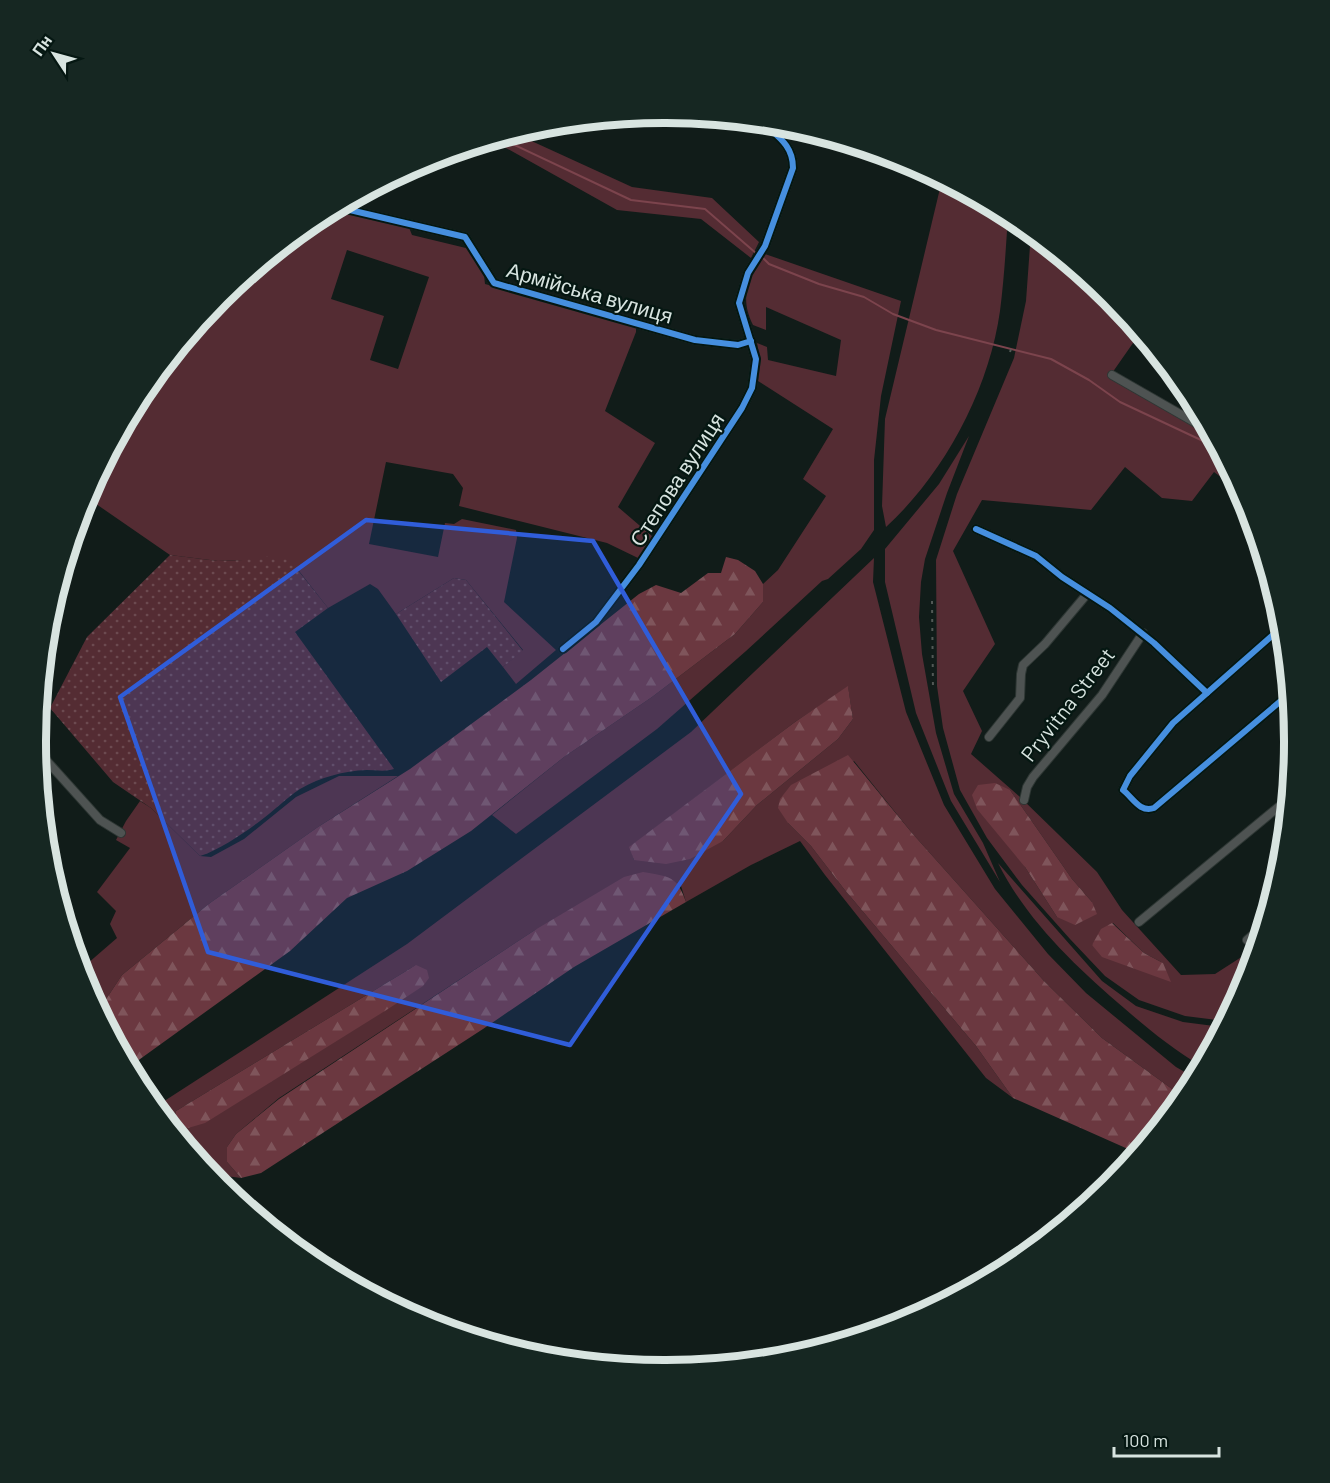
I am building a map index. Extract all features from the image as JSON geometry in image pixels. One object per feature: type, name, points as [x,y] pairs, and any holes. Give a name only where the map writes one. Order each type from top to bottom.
[{"type":"street","name":"Степова вулиця","points":[[563,649],[596,622],[639,565],[742,408],[752,388],[756,359],[739,303],[748,273],[765,246],[793,168],[793,157],[789,148],[773,133]]},
{"type":"street","name":"Армійська вулиця","points":[[350,210],[465,237],[494,283],[695,339],[738,345],[751,340]]},
{"type":"street","points":[[1112,375],[1194,422]]},
{"type":"street","points":[[976,529],[1041,558],[1062,577],[1143,633],[1207,693]]},
{"type":"street","points":[[989,736],[1020,698],[1020,674],[1023,665],[1045,644],[1087,594]]},
{"type":"street","name":"Pryvitna Street","points":[[1024,800],[1027,787],[1033,777],[1102,695],[1143,633]]},
{"type":"street","points":[[1274,634],[1167,729],[1130,776],[1123,790],[1142,808],[1148,810],[1154,808],[1282,700]]},
{"type":"street","points":[[47,761],[100,820],[121,833]]},
{"type":"street","points":[[1139,922],[1280,806]]},
{"type":"street","points":[[1247,940],[1252,935]]},
{"type":"highlighted area","points":[[366,520],[593,541],[741,794],[570,1045],[208,952],[120,697]]},
{"type":"shaded area","points":[[527,139],[632,187],[712,198],[759,242],[751,258],[701,219],[617,210],[506,148],[498,146]]},
{"type":"shaded area","points":[[940,188],[1007,226],[1000,311],[986,371],[961,429],[927,482],[886,527],[882,506],[885,419]]},
{"type":"shaded area","points":[[348,211],[408,225],[412,235],[470,249],[484,275],[485,284],[636,325],[636,332],[605,411],[655,443],[618,507],[653,537],[643,555],[638,558],[607,543],[459,506],[463,488],[453,474],[386,462],[369,544],[438,557],[445,523],[454,524],[462,519],[516,530],[517,538],[504,602],[556,650],[516,684],[503,667],[523,650],[466,580],[454,578],[396,614],[378,589],[370,584],[328,608],[299,571],[243,560],[218,561],[170,555],[95,503],[110,468],[151,398],[200,334],[257,276],[321,227]],"holes":[[[347,250],[429,277],[398,369],[370,360],[384,316],[331,299]]]},
{"type":"shaded area","points":[[1030,242],[1073,276],[1135,340],[1110,376],[1198,428],[1225,481],[1214,472],[1192,501],[1162,498],[1125,467],[1091,510],[982,500],[953,551],[995,644],[963,691],[982,731],[971,754],[1020,797],[1097,872],[1122,910],[1181,975],[1215,974],[1243,956],[1217,1020],[1185,1016],[1139,1000],[1105,976],[1022,885],[987,838],[960,790],[943,728],[937,686],[936,560],[957,494],[1014,358],[1026,301]],"holes":[[[1010,790],[1072,879],[1092,902],[1057,917],[1025,867]],[[1113,923],[1144,953],[1163,963],[1092,945]]]},
{"type":"shaded area","points":[[765,254],[901,301],[881,396],[874,460],[874,530],[861,549],[828,579],[822,581],[657,729],[516,834],[492,815],[564,757],[652,697],[735,634],[763,602],[763,584],[778,570],[826,496],[803,479],[833,429],[758,381],[760,360],[757,343],[767,347],[768,360],[836,376],[841,340],[766,307],[766,330],[753,325],[747,305],[747,288]]},
{"type":"shaded area","points":[[969,436],[925,559],[919,617],[922,654],[936,733],[954,794],[983,843],[1000,882],[951,801],[916,713],[885,582],[885,549],[939,484]]},
{"type":"shaded area","points":[[170,555],[218,561],[267,556],[289,559],[328,608],[295,632],[394,769],[349,772],[316,781],[300,789],[239,836],[200,856],[151,808],[113,782],[50,708],[87,637]]},
{"type":"shaded area","points":[[874,558],[873,582],[906,712],[944,805],[995,889],[1048,954],[1086,993],[1176,1067],[1187,1073],[1175,1091],[1102,1038],[1044,981],[912,833],[854,761],[788,823],[811,846],[844,889],[976,1046],[1013,1098],[986,1078],[800,841],[751,865],[686,902],[681,886],[535,930],[279,1098],[236,1134],[227,1147],[227,1162],[241,1178],[225,1175],[180,1126],[416,965],[176,1111],[175,1117],[179,1123],[163,1102],[407,944],[691,732]],"holes":[[[848,687],[853,719],[838,739],[757,805],[723,841],[634,860],[630,847],[795,722]]]},
{"type":"shaded area","points":[[454,578],[466,580],[523,651],[503,667],[487,647],[441,682],[396,614]]},
{"type":"shaded area","points":[[339,776],[398,776],[318,827],[210,903],[122,975],[104,1002],[88,963],[117,938],[110,924],[116,911],[97,892],[130,848],[116,840],[140,801],[151,808],[200,856],[211,857],[244,839],[296,797]]},
{"type":"shaded area","points":[[998,863],[1102,981],[1136,1006],[1183,1022],[1214,1026],[1194,1061],[1142,1024],[1071,960],[1038,923]]},
{"type":"green space","points":[[726,557],[738,560],[755,571],[763,584],[763,602],[735,634],[652,697],[564,757],[471,831],[407,871],[347,898],[290,951],[136,1062],[104,1002],[122,975],[210,903],[318,827],[410,769],[531,680],[639,594],[656,585],[681,593],[708,573],[721,573]]},
{"type":"green space","points":[[848,686],[853,719],[838,739],[757,805],[723,841],[690,859],[666,864],[634,860],[629,847],[795,722]]},
{"type":"green space","points":[[848,755],[912,833],[1044,981],[1102,1038],[1175,1091],[1129,1150],[1013,1098],[976,1046],[844,889],[811,846],[788,823],[778,808],[780,799],[791,785]]},
{"type":"green space","points":[[995,783],[1010,790],[1072,879],[1092,902],[1097,914],[1075,925],[1057,917],[1025,867],[977,809],[972,795],[978,785]]},
{"type":"green space","points":[[643,872],[671,879],[683,893],[686,902],[574,967],[261,1173],[241,1178],[227,1162],[227,1147],[236,1134],[279,1099],[535,930],[624,877]]},
{"type":"green space","points":[[1112,923],[1144,953],[1163,963],[1171,982],[1102,957],[1092,945],[1101,929]]},
{"type":"green space","points":[[416,965],[427,970],[429,978],[423,986],[205,1123],[188,1128],[181,1126],[175,1117],[176,1111]]},
{"type":"waterway","points":[[510,143],[631,200],[705,209],[757,254]]},
{"type":"waterway","points":[[762,257],[769,264],[819,284],[864,297],[893,314],[936,330],[1051,359],[1089,380],[1120,402],[1207,443]]},
{"type":"railway","points":[[1010,352],[1012,346]]},
{"type":"railway","points":[[932,601],[933,690]]},
{"type":"cycle path","points":[[563,649],[596,622],[639,565],[742,408],[752,388],[756,359],[739,303],[748,273],[765,246],[793,168],[787,147],[774,133]]},
{"type":"cycle path","points":[[349,210],[465,237],[494,283],[695,340],[738,345],[751,341]]},
{"type":"cycle path","points":[[976,529],[1036,556],[1062,577],[1110,608],[1154,643],[1207,693]]},
{"type":"cycle path","points":[[1274,634],[1173,723],[1130,776],[1123,790],[1141,807],[1154,808],[1282,700]]}]
